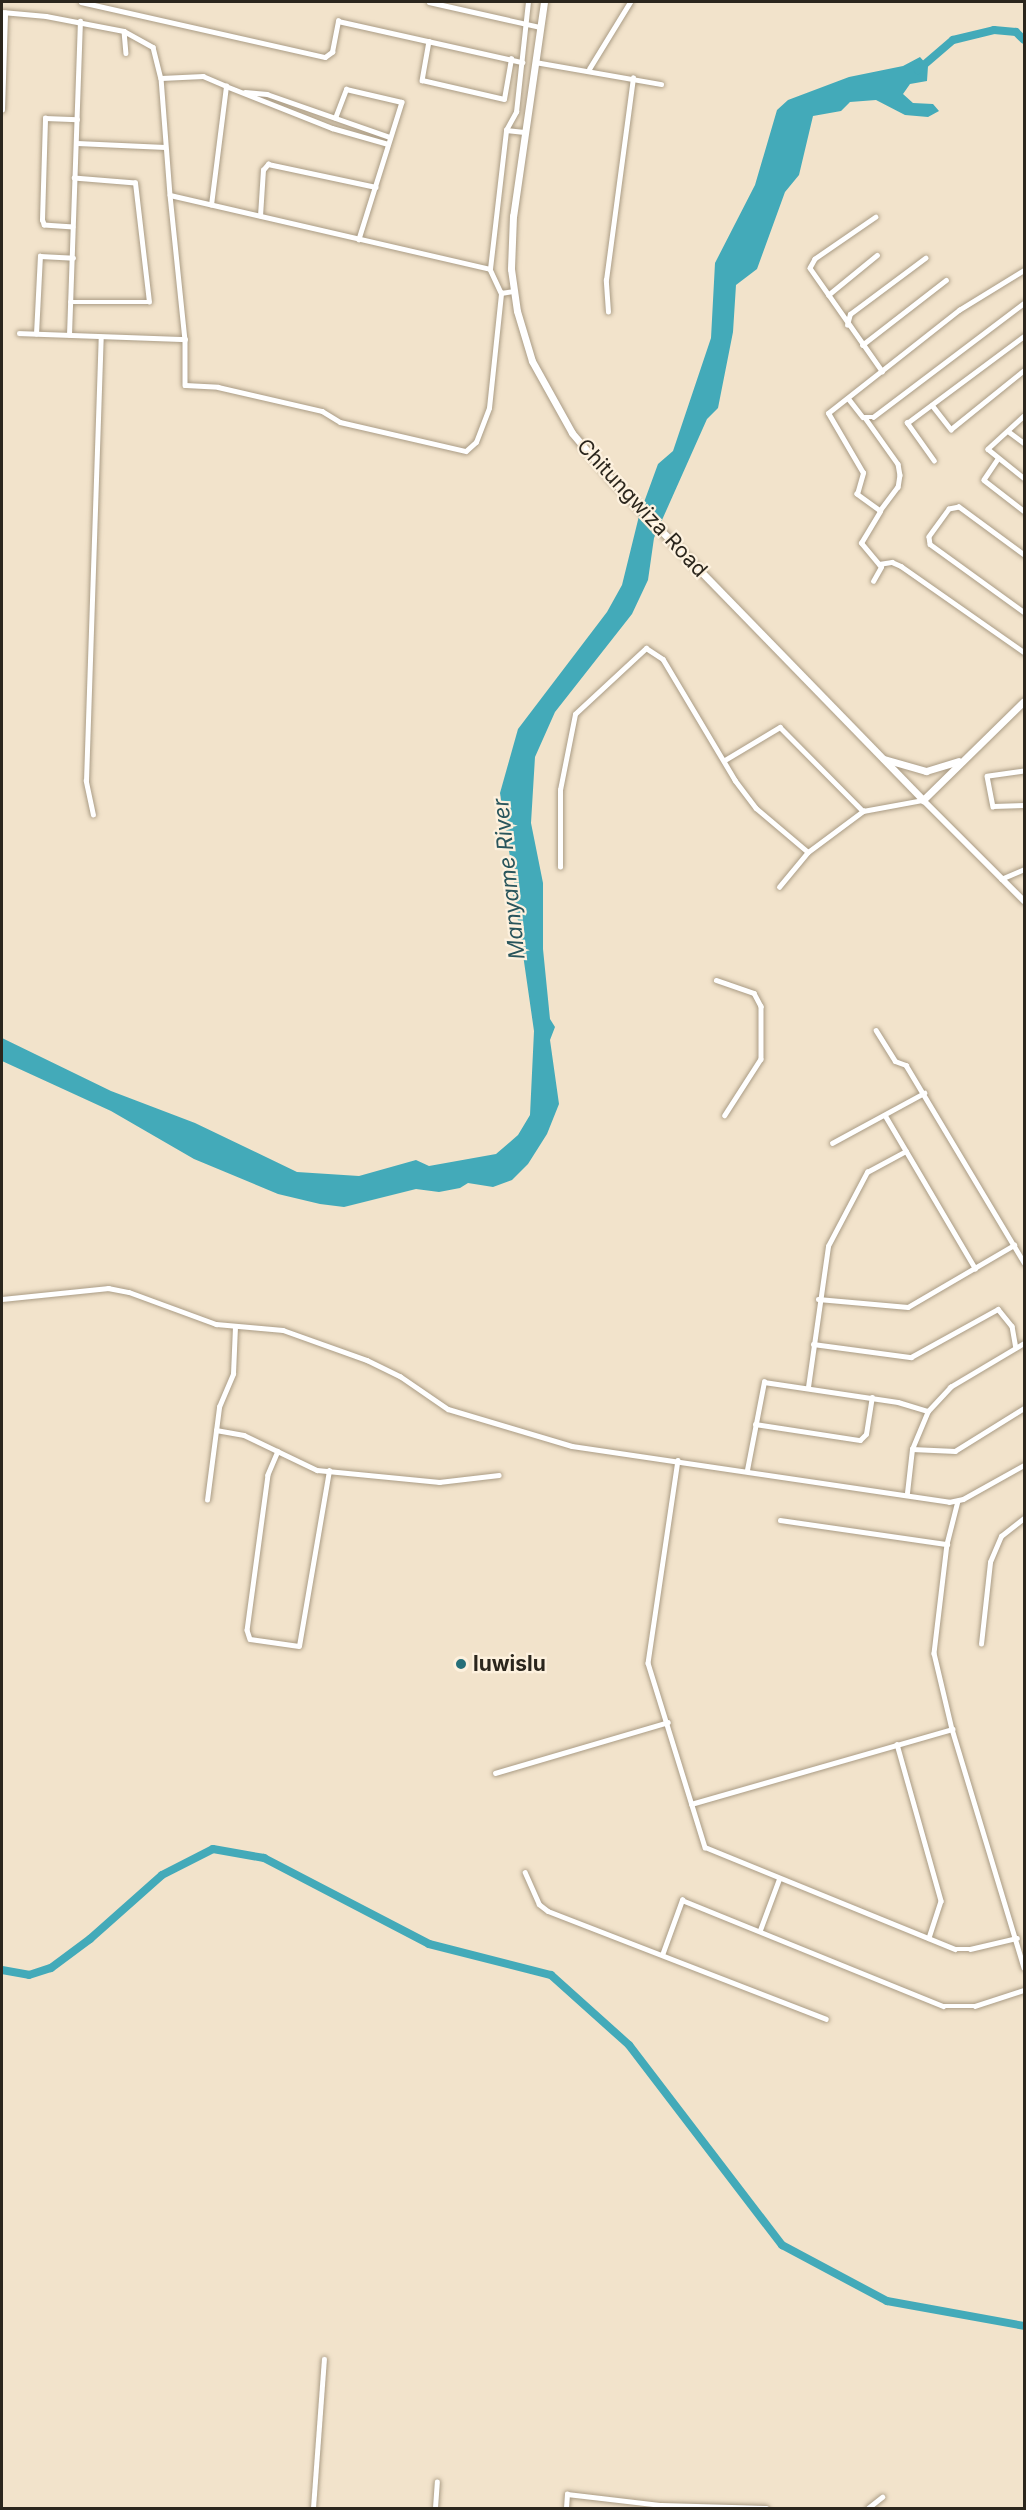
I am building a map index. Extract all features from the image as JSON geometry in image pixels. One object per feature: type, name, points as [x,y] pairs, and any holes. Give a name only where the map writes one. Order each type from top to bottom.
[{"type":"main road","name":"Chitungwiza Road","points":[[544,2],[524,132],[512,236],[514,291],[532,361],[554,405],[590,456],[923,800]]},
{"type":"main road","points":[[1024,701],[923,800],[1024,901]]},
{"type":"main road","points":[[880,757],[907,769],[926,771],[964,759]]},
{"type":"street","points":[[81,2],[325,57],[333,52],[338,21],[522,62]]},
{"type":"street","points":[[429,2],[540,27]]},
{"type":"street","points":[[2,110],[3,13],[80,21],[124,31],[153,47],[161,78],[165,147],[185,339],[184,385],[218,387],[322,411],[340,422],[466,451],[476,442],[489,408],[501,293],[490,269],[507,130],[516,112],[528,2]]},
{"type":"street","points":[[589,69],[630,2]]},
{"type":"street","points":[[69,335],[80,21]]},
{"type":"street","points":[[124,31],[126,53]]},
{"type":"street","points":[[429,41],[422,80],[504,99],[511,59]]},
{"type":"street","points":[[535,62],[589,69],[661,84]]},
{"type":"street","points":[[161,78],[198,76],[332,128],[388,144]]},
{"type":"street","points":[[608,312],[606,280],[633,78]]},
{"type":"street","points":[[211,206],[226,86]]},
{"type":"street","points":[[335,118],[346,89],[402,102],[359,239]]},
{"type":"street","points":[[242,92],[261,92],[390,137]]},
{"type":"street","points":[[73,227],[44,225],[42,220],[45,118],[78,119]]},
{"type":"street","points":[[507,130],[524,132]]},
{"type":"street","points":[[76,143],[165,147]]},
{"type":"street","points":[[260,216],[262,170],[268,164],[376,187]]},
{"type":"street","points":[[70,302],[149,302],[135,183],[74,178]]},
{"type":"street","points":[[170,195],[490,269]]},
{"type":"street","points":[[876,218],[810,264],[847,325],[882,371]]},
{"type":"street","points":[[828,295],[878,255]]},
{"type":"street","points":[[36,334],[40,256],[73,258]]},
{"type":"street","points":[[847,325],[850,314],[925,258]]},
{"type":"street","points":[[880,511],[857,494],[862,474],[828,417],[848,398],[959,310],[1024,270]]},
{"type":"street","points":[[862,345],[946,280]]},
{"type":"street","points":[[501,293],[514,291]]},
{"type":"street","points":[[866,419],[1024,303]]},
{"type":"street","points":[[19,333],[185,339]]},
{"type":"street","points":[[934,461],[907,423],[1024,336]]},
{"type":"street","points":[[93,815],[86,781],[101,337]]},
{"type":"street","points":[[932,405],[951,429],[1024,370]]},
{"type":"street","points":[[848,398],[898,464],[900,476],[898,487],[861,543],[879,564],[880,573],[873,581]]},
{"type":"street","points":[[1024,416],[988,449],[1024,478]]},
{"type":"street","points":[[1008,431],[1024,443]]},
{"type":"street","points":[[998,459],[984,480],[1024,512]]},
{"type":"street","points":[[1024,555],[959,507],[949,509],[929,537],[930,544],[1024,612]]},
{"type":"street","points":[[879,564],[892,562],[901,566],[1024,652]]},
{"type":"street","points":[[560,867],[560,790],[575,714],[640,650],[651,648],[660,654],[756,808],[808,852]]},
{"type":"street","points":[[725,760],[780,727],[863,811]]},
{"type":"street","points":[[1024,771],[987,776],[993,806],[1024,805]]},
{"type":"street","points":[[779,887],[808,852],[863,811],[923,800]]},
{"type":"street","points":[[1001,879],[1024,869]]},
{"type":"street","points":[[716,980],[754,993],[761,1006],[761,1059],[725,1115]]},
{"type":"street","points":[[876,1030],[895,1061],[906,1065],[924,1093],[928,1107],[1024,1262]]},
{"type":"street","points":[[832,1143],[924,1093]]},
{"type":"street","points":[[885,1115],[975,1268]]},
{"type":"street","points":[[808,1387],[818,1299],[828,1246],[867,1172],[906,1151]]},
{"type":"street","points":[[818,1299],[901,1309],[1014,1245]]},
{"type":"street","points":[[2,1299],[108,1288],[129,1292],[184,1315],[235,1327],[283,1330],[328,1344],[400,1376],[448,1409],[572,1446],[958,1501],[1024,1465]]},
{"type":"street","points":[[813,1344],[910,1357],[998,1309],[1012,1326],[1016,1348]]},
{"type":"street","points":[[207,1500],[223,1392],[233,1374],[235,1327]]},
{"type":"street","points":[[907,1493],[912,1449],[928,1411],[950,1387],[1024,1343]]},
{"type":"street","points":[[747,1470],[754,1424],[764,1382],[872,1397],[928,1411]]},
{"type":"street","points":[[754,1424],[860,1440],[866,1434],[872,1397]]},
{"type":"street","points":[[912,1449],[955,1451],[1024,1408]]},
{"type":"street","points":[[216,1430],[244,1436],[317,1470],[439,1482],[500,1475]]},
{"type":"street","points":[[278,1450],[268,1475],[247,1630],[250,1639],[299,1646],[329,1471]]},
{"type":"street","points":[[678,1460],[648,1663],[705,1847],[779,1879],[965,1950],[1017,1938]]},
{"type":"street","points":[[958,1501],[946,1545],[934,1653],[952,1729],[1024,1967]]},
{"type":"street","points":[[981,1644],[990,1562],[1001,1536],[1024,1518]]},
{"type":"street","points":[[780,1520],[946,1545]]},
{"type":"street","points":[[495,1773],[668,1722]]},
{"type":"street","points":[[691,1804],[952,1729]]},
{"type":"street","points":[[897,1744],[941,1901],[929,1938]]},
{"type":"street","points":[[525,1872],[539,1904],[548,1911],[826,2019]]},
{"type":"street","points":[[760,1930],[779,1879]]},
{"type":"street","points":[[662,1955],[682,1900],[943,2006],[975,2006],[1024,1990]]},
{"type":"street","points":[[313,2508],[324,2358]]},
{"type":"street","points":[[435,2508],[437,2482]]},
{"type":"street","points":[[566,2508],[567,2494],[661,2505],[766,2508]]},
{"type":"street","points":[[868,2508],[882,2497]]},
{"type":"water","points":[[920,57],[928,66],[927,81],[910,84],[903,94],[913,103],[933,104],[939,111],[928,117],[905,115],[876,100],[850,102],[841,111],[813,116],[799,175],[785,192],[757,269],[736,285],[733,332],[718,408],[707,419],[654,538],[648,580],[632,614],[555,712],[535,757],[531,823],[543,883],[543,949],[550,1019],[555,1027],[550,1040],[559,1104],[547,1134],[528,1164],[512,1180],[493,1187],[468,1183],[460,1188],[439,1192],[416,1189],[344,1207],[320,1204],[278,1194],[194,1159],[111,1111],[2,1061],[2,1038],[111,1091],[195,1123],[297,1172],[359,1176],[416,1160],[429,1166],[496,1154],[518,1135],[530,1115],[534,1031],[518,920],[512,911],[514,883],[500,793],[518,729],[607,612],[622,585],[639,516],[658,464],[673,451],[711,338],[715,263],[755,185],[777,110],[788,100],[849,77],[903,66]]},
{"type":"waterway","name":"Manyame River","points":[[918,70],[953,40],[994,30],[1016,32],[1024,40]]},
{"type":"waterway","points":[[2,1970],[29,1975],[51,1968],[90,1939],[162,1875],[213,1849],[264,1858],[429,1944],[551,1975],[629,2045],[782,2245],[887,2301],[1024,2326]]},
{"type":"place","name":"luwislu","points":[[461,1664]]}]
